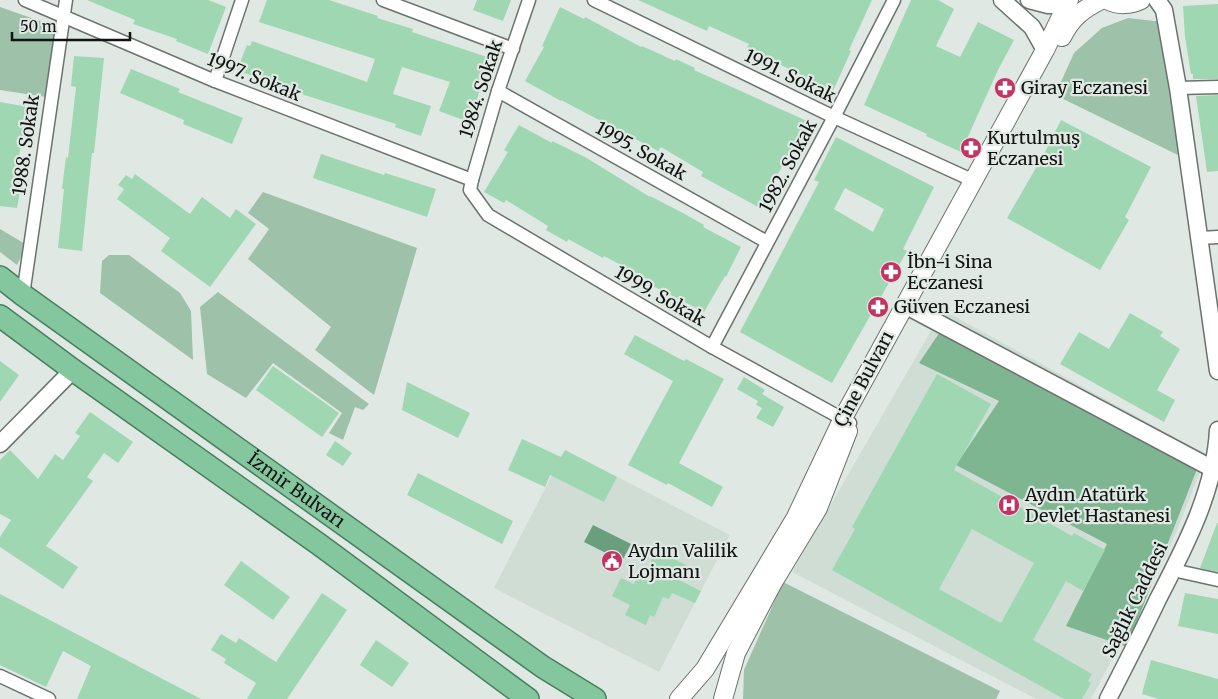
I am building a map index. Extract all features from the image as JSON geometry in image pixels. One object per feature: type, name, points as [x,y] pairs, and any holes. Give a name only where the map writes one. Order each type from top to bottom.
[{"type":"highway","name":"İzmir Bulvarı","points":[[0,277],[22,295],[543,667],[595,699]]},
{"type":"highway","name":"İzmir Bulvarı","points":[[0,316],[320,545],[528,699]]},
{"type":"main road","name":"Çine Bulvarı","points":[[678,699],[710,662],[795,519],[909,307],[1072,19],[1086,8],[1101,0]]},
{"type":"main road","points":[[1107,0],[1123,4],[1136,3],[1142,0]]},
{"type":"main road","name":"Çine Bulvarı","points":[[909,307],[972,180],[1044,50],[1068,2]]},
{"type":"main road","name":"Çine Bulvarı","points":[[723,699],[736,653],[772,584],[818,508],[847,421]]},
{"type":"street","name":"1997. Sokak","points":[[26,0],[215,81],[471,185]]},
{"type":"street","name":"1988. Sokak","points":[[22,295],[62,15],[66,0]]},
{"type":"street","points":[[215,81],[242,0]]},
{"type":"street","points":[[383,0],[513,49]]},
{"type":"street","name":"1984. Sokak","points":[[471,185],[498,91],[529,0]]},
{"type":"street","name":"1991. Sokak","points":[[594,0],[834,117],[972,180]]},
{"type":"street","name":"1982. Sokak","points":[[712,347],[894,0]]},
{"type":"street","points":[[1002,0],[1032,27],[1044,50]]},
{"type":"street","points":[[1029,0],[1048,5],[1068,2]]},
{"type":"street","points":[[1157,0],[1164,10],[1178,88],[1218,370]]},
{"type":"street","points":[[1178,88],[1218,87]]},
{"type":"street","name":"1995. Sokak","points":[[498,91],[767,242]]},
{"type":"street","name":"1999. Sokak","points":[[471,185],[488,215],[712,347],[847,421]]},
{"type":"street","points":[[1200,238],[1218,237]]},
{"type":"street","points":[[909,307],[1213,469]]},
{"type":"street","points":[[0,444],[73,370]]},
{"type":"street","name":"Sağlık Caddesi","points":[[1108,699],[1173,570],[1200,511],[1217,453],[1218,430]]},
{"type":"street","points":[[1173,570],[1218,580]]},
{"type":"street","points":[[0,676],[49,699]]},
{"type":"shaded area","points":[[0,7],[57,27],[46,97],[0,90]]},
{"type":"shaded area","points":[[1128,18],[1163,22],[1182,157],[1055,95],[1074,53],[1102,28]]},
{"type":"shaded area","points":[[263,192],[417,248],[374,395],[315,350],[331,327],[248,259],[269,229],[248,213]]},
{"type":"shaded area","points":[[0,229],[27,245],[17,265],[0,252]]},
{"type":"shaded area","points":[[109,255],[129,255],[180,293],[191,311],[193,360],[100,293],[102,261]]},
{"type":"shaded area","points":[[218,292],[369,404],[363,410],[355,407],[343,440],[329,433],[342,413],[273,363],[246,398],[207,374],[200,307]]},
{"type":"shaded area","name":"Aydın Atatürk Devlet Hastanesi","points":[[943,310],[1207,455],[1167,555],[1091,699],[1036,699],[792,572]]},
{"type":"shaded area","points":[[944,326],[1199,464],[1127,647],[1066,626],[1107,544],[956,465],[999,401],[919,363]]},
{"type":"shaded area","name":"Aydın Valilik Lojmanı","points":[[565,450],[730,535],[659,672],[494,588]]},
{"type":"shaded area","points":[[593,525],[631,544],[622,561],[584,542]]},
{"type":"shaded area","points":[[783,582],[1000,691],[996,699],[743,699],[744,670]]},
{"type":"building","points":[[87,0],[208,0],[226,7],[208,54],[176,41],[177,39],[133,24],[135,20]]},
{"type":"building","points":[[267,0],[329,0],[413,29],[412,32],[490,58],[477,99],[483,101],[474,124],[439,111],[450,82],[402,67],[393,94],[431,106],[421,136],[395,127],[396,124],[279,87],[237,70],[247,45],[250,46],[252,41],[367,82],[375,59],[259,22]]},
{"type":"building","points":[[477,0],[511,0],[503,21],[473,10]]},
{"type":"building","points":[[638,0],[872,0],[833,91],[747,48],[749,44],[709,26],[707,31]]},
{"type":"building","points":[[911,0],[938,0],[954,9],[936,46],[960,57],[978,22],[1014,40],[998,70],[961,152],[864,105]]},
{"type":"building","points":[[1218,4],[1218,79],[1193,79],[1185,37],[1183,6]]},
{"type":"building","points":[[560,7],[584,19],[585,17],[641,47],[675,61],[676,59],[695,68],[694,70],[807,121],[789,160],[786,159],[760,208],[701,176],[703,172],[661,147],[658,151],[525,81],[544,47],[542,46]]},
{"type":"building","points":[[74,56],[104,58],[82,251],[58,248],[64,189],[62,189],[66,157],[68,158],[76,87],[71,86]]},
{"type":"building","points":[[131,69],[180,89],[178,92],[243,118],[232,144],[183,124],[184,120],[120,93]]},
{"type":"building","points":[[1218,95],[1218,171],[1207,172],[1196,96]]},
{"type":"building","points":[[0,102],[28,107],[18,162],[25,164],[17,208],[0,206]]},
{"type":"building","points":[[1061,120],[1151,167],[1125,217],[1129,220],[1100,270],[1007,218],[1044,154]]},
{"type":"building","points":[[519,125],[552,143],[552,141],[585,157],[650,197],[683,213],[704,225],[703,227],[741,247],[726,277],[704,312],[647,283],[649,280],[604,256],[603,258],[568,239],[567,242],[546,230],[548,226],[506,200],[504,203],[484,192],[508,152],[504,150]]},
{"type":"building","points":[[836,137],[934,187],[903,249],[907,251],[832,383],[740,332],[819,182],[814,180]],"holes":[[[845,188],[884,209],[873,232],[834,209]]]},
{"type":"building","points":[[321,154],[384,175],[385,173],[436,189],[427,217],[313,178]]},
{"type":"building","points":[[135,174],[190,214],[202,197],[230,218],[236,209],[256,224],[210,287],[161,251],[170,238],[117,199],[124,189],[118,185],[126,175],[132,179]]},
{"type":"building","points":[[1130,313],[1163,332],[1160,336],[1180,349],[1157,390],[1175,400],[1164,422],[1060,364],[1079,332],[1109,349]]},
{"type":"building","points":[[635,335],[684,361],[686,359],[724,379],[679,463],[723,487],[712,507],[668,483],[667,485],[628,465],[673,381],[624,354]]},
{"type":"building","points":[[0,361],[19,375],[0,402]]},
{"type":"building","points":[[273,366],[339,413],[322,437],[256,390]]},
{"type":"building","points":[[937,374],[991,404],[954,470],[1072,536],[1074,533],[1105,550],[1083,591],[1066,581],[1033,640],[1092,674],[1088,681],[1091,683],[1082,699],[1064,699],[832,570],[855,529],[852,527]],"holes":[[[972,529],[1034,563],[1001,623],[939,589]]]},
{"type":"building","points":[[744,377],[765,390],[762,394],[784,407],[773,427],[756,418],[762,408],[756,405],[758,401],[737,389]]},
{"type":"building","points":[[407,382],[470,413],[458,438],[402,410]]},
{"type":"building","points":[[90,412],[133,442],[118,463],[104,453],[87,477],[93,481],[46,546],[78,567],[63,589],[0,547],[0,537],[11,520],[0,514],[0,460],[10,450],[38,479],[55,454],[63,460],[80,436],[75,433]]},
{"type":"building","points":[[522,439],[561,457],[565,450],[617,477],[604,502],[550,475],[545,487],[508,470]]},
{"type":"building","points":[[335,441],[352,453],[343,466],[326,455]]},
{"type":"building","points":[[418,473],[513,521],[502,544],[407,495]]},
{"type":"building","points":[[1218,523],[1218,572],[1200,568]]},
{"type":"building","name":"Aydın Valilik Lojmanı","points":[[656,550],[686,565],[679,580],[701,591],[695,603],[672,593],[669,599],[663,597],[654,617],[650,615],[646,625],[625,615],[630,605],[612,596],[621,578],[634,584],[639,574],[644,576]]},
{"type":"building","points":[[241,561],[290,597],[273,620],[224,585]]},
{"type":"building","points":[[322,593],[347,610],[287,699],[247,699],[256,683],[224,663],[226,659],[211,650],[221,634],[236,643],[239,638],[276,662]]},
{"type":"building","points":[[1185,593],[1218,599],[1218,634],[1178,626]]},
{"type":"building","points":[[0,594],[201,699],[77,699],[91,666],[63,651],[46,687],[0,665]]},
{"type":"building","points":[[376,640],[409,663],[392,687],[360,665]]},
{"type":"building","points":[[1151,660],[1218,679],[1218,699],[1159,699],[1142,694]]},
{"type":"place","name":"Giray Eczanesi","points":[[1005,88]]},
{"type":"place","name":"Kurtulmuş Eczanesi","points":[[971,148]]},
{"type":"place","name":"İbn-i Sina Eczanesi","points":[[891,272]]},
{"type":"place","name":"Güven Eczanesi","points":[[878,307]]},
{"type":"place","name":"Aydın Atatürk Devlet Hastanesi","points":[[1009,505]]},
{"type":"place","name":"Aydın Valilik Lojmanı","points":[[612,561]]}]
